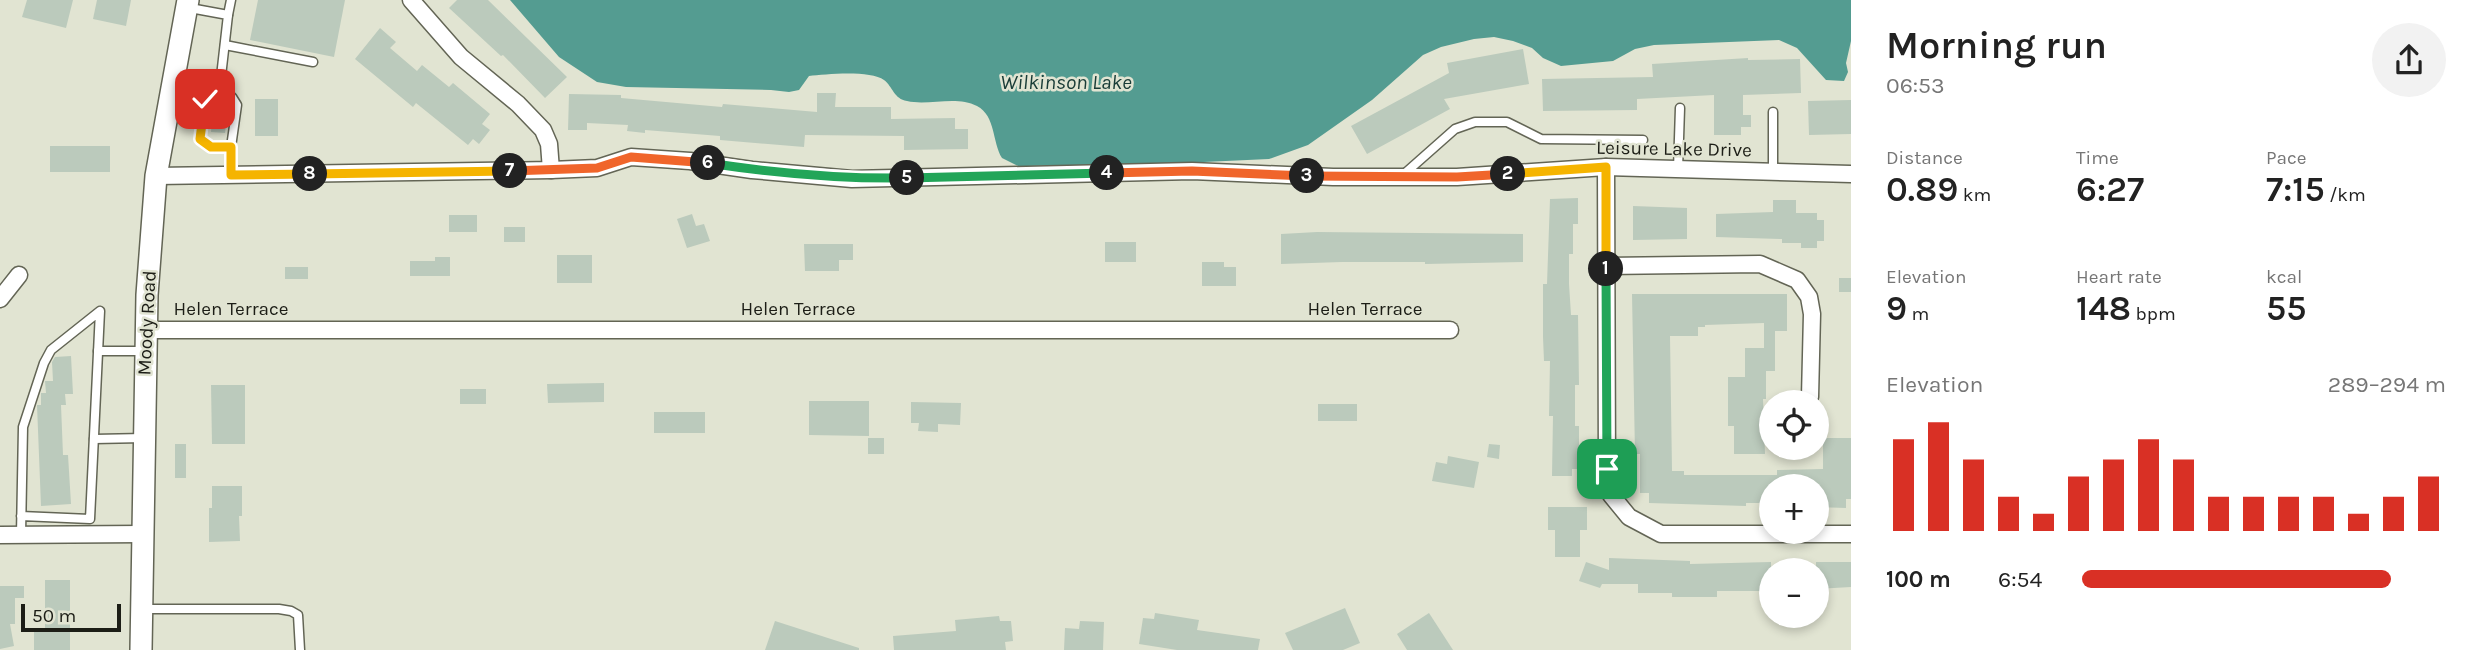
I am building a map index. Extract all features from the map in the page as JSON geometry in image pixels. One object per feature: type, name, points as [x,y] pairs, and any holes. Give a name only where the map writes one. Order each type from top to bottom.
[{"type":"main road","name":"Moody Road","points":[[141,650],[145,341],[156,176],[187,3]]},
{"type":"street","points":[[411,0],[461,57],[518,104],[543,130],[548,144],[551,170]]},
{"type":"street","name":"Leisure Lake Drive","points":[[156,176],[551,170],[597,168],[631,157],[852,179],[1192,171],[1333,177],[1457,177],[1606,167],[1851,174]]},
{"type":"street","points":[[1606,167],[1607,469],[1611,495],[1629,517],[1661,534],[1851,534]]},
{"type":"street","points":[[1606,266],[1760,264],[1797,280],[1810,297],[1810,390]]},
{"type":"street","points":[[0,299],[19,275]]},
{"type":"street","name":"Helen Terrace","points":[[145,341],[1451,330]]},
{"type":"street","points":[[0,535],[142,534]]},
{"type":"lane","points":[[219,94],[231,0]]},
{"type":"lane","points":[[187,3],[228,15]]},
{"type":"lane","points":[[225,45],[313,62]]},
{"type":"lane","points":[[231,147],[211,147],[200,139],[207,117],[205,99],[211,95],[232,97],[237,105],[231,119],[231,147],[231,175]]},
{"type":"lane","points":[[1678,169],[1680,108]]},
{"type":"lane","points":[[1773,112],[1773,172]]},
{"type":"lane","points":[[1400,177],[1455,129],[1475,122],[1507,122],[1541,139],[1643,140]]},
{"type":"lane","points":[[21,516],[90,519],[100,312],[51,350],[44,363],[23,427],[21,516],[21,535]]},
{"type":"lane","points":[[98,351],[145,341]]},
{"type":"lane","points":[[94,439],[144,438]]},
{"type":"lane","points":[[142,609],[291,611],[298,615],[300,650]]},
{"type":"water","name":"Wilkinson Lake","points":[[510,0],[1851,0],[1851,41],[1846,63],[1848,72],[1844,81],[1826,80],[1797,48],[1779,40],[1654,45],[1635,49],[1613,61],[1561,66],[1543,58],[1532,48],[1513,41],[1494,37],[1474,39],[1441,47],[1423,55],[1372,100],[1308,145],[1269,159],[1018,166],[1002,158],[988,116],[977,106],[960,101],[903,100],[884,80],[869,75],[809,76],[799,90],[789,92],[626,87],[597,82],[559,57]]},
{"type":"building","points":[[27,0],[73,0],[66,28],[22,17]]},
{"type":"building","points":[[97,0],[131,0],[126,26],[93,19]]},
{"type":"building","points":[[258,0],[345,0],[334,57],[250,40]]},
{"type":"building","points":[[457,0],[488,0],[567,77],[545,98],[503,55],[449,8]]},
{"type":"building","points":[[380,28],[396,42],[390,48],[417,71],[422,65],[449,87],[453,83],[490,114],[482,124],[490,130],[479,144],[473,139],[468,145],[416,103],[413,107],[355,59]]},
{"type":"building","points":[[1523,49],[1529,84],[1444,99],[1450,109],[1367,154],[1351,126],[1449,73],[1447,63]]},
{"type":"building","points":[[1748,58],[1800,59],[1801,93],[1743,95],[1743,115],[1751,115],[1751,127],[1741,127],[1741,135],[1714,135],[1714,95],[1637,99],[1637,110],[1543,111],[1542,79],[1653,77],[1652,64]]},
{"type":"building","points":[[817,93],[836,93],[835,107],[891,107],[891,119],[955,118],[955,129],[968,129],[968,149],[904,150],[904,136],[805,135],[804,147],[720,140],[720,136],[627,131],[628,125],[587,123],[587,130],[568,130],[569,94],[621,95],[621,98],[722,107],[723,104],[817,112]]},
{"type":"building","points":[[255,99],[278,99],[278,136],[255,136]]},
{"type":"building","points":[[1851,100],[1851,134],[1809,135],[1808,101]]},
{"type":"building","points":[[213,102],[228,103],[225,133],[211,132]]},
{"type":"building","points":[[50,146],[110,146],[110,172],[50,172]]},
{"type":"building","points":[[1578,198],[1578,224],[1573,224],[1573,254],[1569,254],[1569,284],[1571,315],[1578,315],[1579,385],[1575,385],[1575,426],[1579,426],[1579,469],[1572,469],[1572,476],[1552,476],[1550,361],[1544,361],[1543,337],[1543,284],[1547,284],[1550,199]]},
{"type":"building","points":[[1773,200],[1796,200],[1796,213],[1817,213],[1817,220],[1824,220],[1824,241],[1817,241],[1817,248],[1801,248],[1801,243],[1782,243],[1782,239],[1716,237],[1716,214],[1773,212]]},
{"type":"building","points":[[1633,206],[1687,208],[1687,239],[1633,240]]},
{"type":"building","points":[[692,214],[696,226],[704,224],[710,241],[687,248],[677,219]]},
{"type":"building","points":[[449,215],[477,215],[477,232],[449,232]]},
{"type":"building","points":[[504,227],[525,227],[525,242],[504,242]]},
{"type":"building","points":[[1281,234],[1523,234],[1523,262],[1281,264]]},
{"type":"building","points":[[1105,242],[1136,242],[1136,262],[1105,262]]},
{"type":"building","points":[[804,244],[853,244],[853,260],[839,260],[839,271],[805,271]]},
{"type":"building","points":[[557,255],[592,255],[592,283],[557,283]]},
{"type":"building","points":[[435,257],[450,257],[450,276],[410,276],[410,261],[435,261]]},
{"type":"building","points":[[1202,262],[1224,262],[1224,267],[1236,267],[1236,286],[1202,286]]},
{"type":"building","points":[[285,267],[308,267],[308,279],[285,279]]},
{"type":"building","points":[[1839,278],[1851,278],[1851,292],[1839,292]]},
{"type":"building","points":[[1632,294],[1787,294],[1787,331],[1775,331],[1775,371],[1766,371],[1766,390],[1759,390],[1759,454],[1734,454],[1734,426],[1728,426],[1728,377],[1745,377],[1745,348],[1764,348],[1764,323],[1705,325],[1698,327],[1698,336],[1670,336],[1672,471],[1684,471],[1684,475],[1759,475],[1759,503],[1746,503],[1746,506],[1649,503],[1649,493],[1640,493],[1640,454],[1635,454]]},
{"type":"building","points":[[71,356],[73,394],[65,394],[66,405],[61,405],[63,455],[68,455],[71,504],[41,506],[37,405],[41,405],[41,393],[46,393],[45,381],[53,381],[52,362],[55,357]]},
{"type":"building","points":[[604,383],[604,402],[548,403],[547,384]]},
{"type":"building","points":[[211,385],[245,385],[245,444],[212,444]]},
{"type":"building","points":[[460,389],[486,389],[486,404],[460,404]]},
{"type":"building","points":[[809,401],[869,401],[869,436],[809,435]]},
{"type":"building","points":[[911,402],[961,403],[960,425],[938,424],[938,432],[918,431],[919,423],[911,423]]},
{"type":"building","points":[[1318,404],[1357,404],[1357,421],[1318,421]]},
{"type":"building","points":[[654,412],[705,412],[705,433],[654,433]]},
{"type":"building","points":[[868,438],[884,438],[884,454],[868,454]]},
{"type":"building","points":[[1829,438],[1851,438],[1851,499],[1846,499],[1846,508],[1829,507],[1829,474],[1777,474],[1777,470],[1823,469],[1823,460],[1829,460]]},
{"type":"building","points":[[175,444],[186,444],[186,478],[175,478]]},
{"type":"building","points":[[1489,444],[1500,445],[1499,459],[1487,457]]},
{"type":"building","points":[[1448,456],[1479,462],[1474,488],[1432,481],[1436,462],[1447,464]]},
{"type":"building","points":[[212,486],[242,486],[240,541],[209,542]]},
{"type":"building","points":[[1548,507],[1587,507],[1587,530],[1580,530],[1580,557],[1555,557],[1555,530],[1548,530]]},
{"type":"building","points":[[1609,558],[1690,561],[1690,564],[1759,562],[1759,591],[1717,591],[1717,597],[1672,597],[1672,593],[1638,593],[1638,584],[1602,584],[1600,588],[1579,581],[1586,562],[1609,570]]},
{"type":"building","points":[[1829,562],[1851,562],[1851,587],[1829,588]]},
{"type":"building","points":[[45,580],[70,580],[70,650],[34,650],[34,632],[45,632]]},
{"type":"building","points":[[0,586],[24,586],[24,598],[15,598],[15,624],[10,624],[14,646],[0,649]]},
{"type":"building","points":[[1345,608],[1360,643],[1343,650],[1293,650],[1285,633]]},
{"type":"building","points":[[1155,613],[1199,620],[1197,630],[1260,639],[1258,650],[1177,650],[1139,644],[1143,618],[1154,619]]},
{"type":"building","points":[[1429,613],[1453,650],[1407,650],[1397,634]]},
{"type":"building","points":[[999,616],[1000,621],[1011,621],[1013,641],[1005,642],[1006,650],[894,650],[893,636],[956,631],[955,620]]},
{"type":"building","points":[[775,621],[859,648],[859,650],[765,650]]},
{"type":"building","points":[[1080,621],[1104,622],[1103,650],[1064,650],[1065,628],[1079,629]]},
{"type":"route","points":[[205,99],[200,139],[211,147],[231,147],[231,175],[597,168],[631,157],[852,179],[1192,171],[1333,177],[1457,177],[1606,167],[1607,469]]}]
